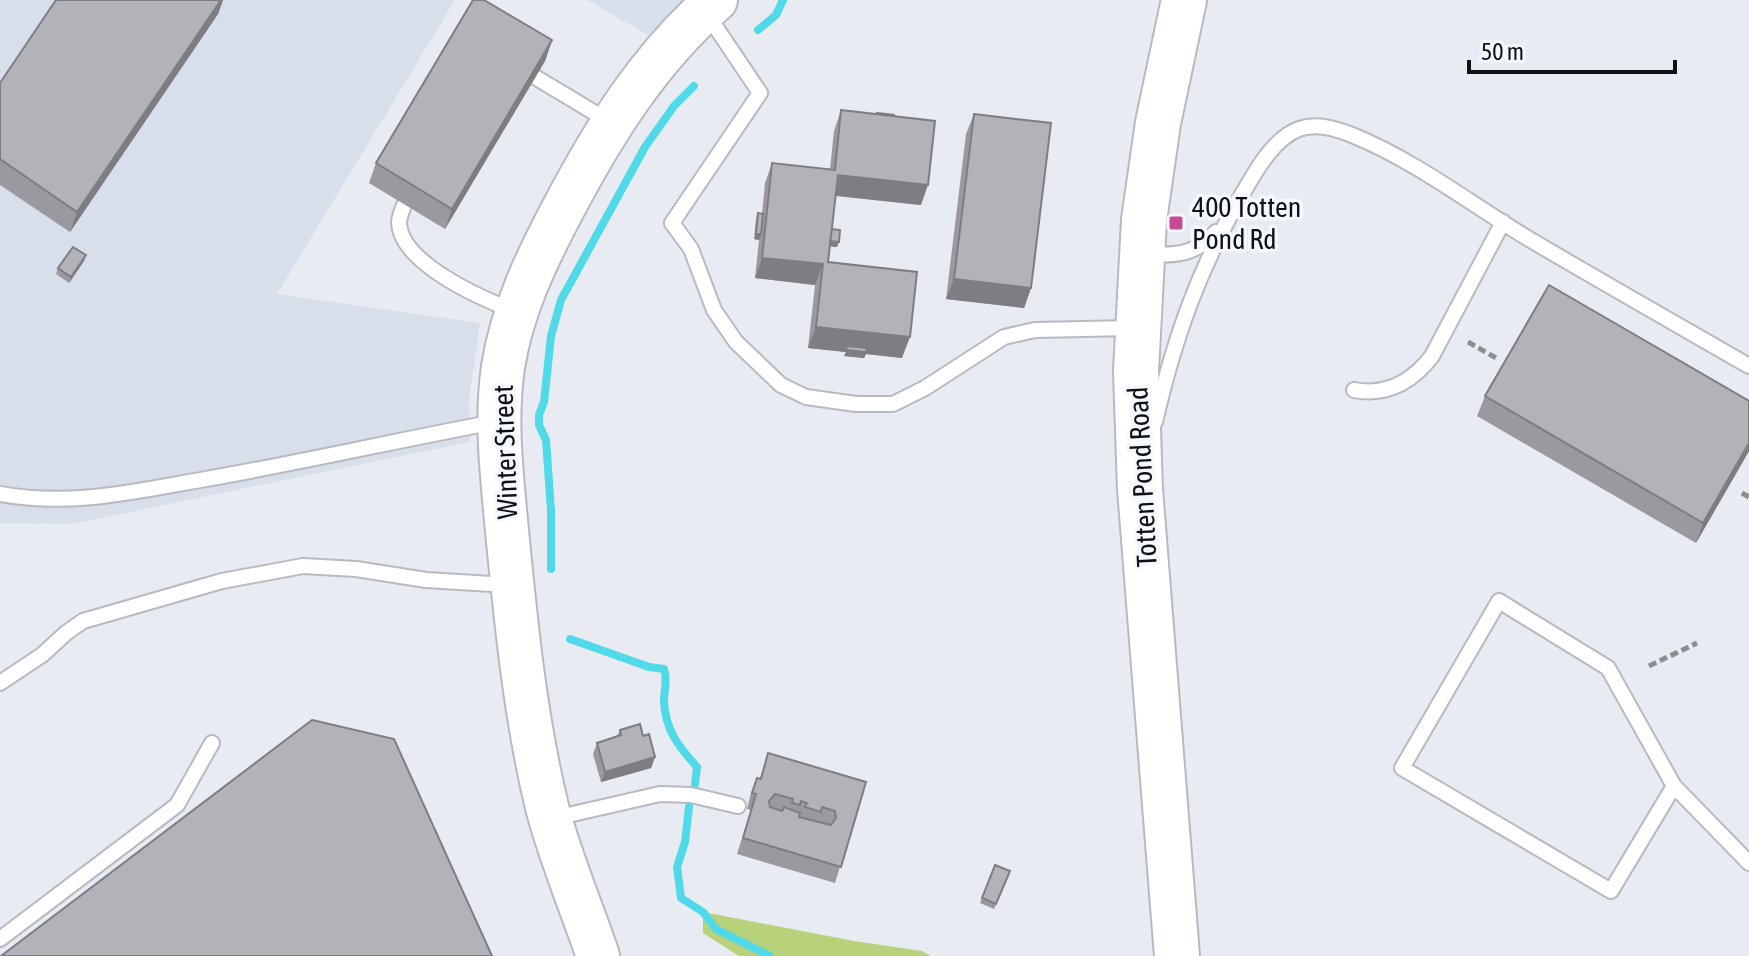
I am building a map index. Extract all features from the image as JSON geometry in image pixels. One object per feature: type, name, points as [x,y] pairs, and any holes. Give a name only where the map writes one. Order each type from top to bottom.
[{"type":"main road","name":"Totten Pond Road","points":[[1177,956],[1140,489],[1137,328],[1141,253],[1156,135],[1184,0]]},
{"type":"street","name":"Winter Street","points":[[598,956],[551,819],[528,707],[512,586],[499,421],[503,367],[516,311],[538,256],[612,123],[646,73],[710,5]]},
{"type":"lane","points":[[710,5],[760,93],[672,223],[691,249],[706,293],[725,328],[750,357],[781,385],[792,392],[819,400],[893,404],[925,388],[990,344],[1018,333],[1137,328]]},
{"type":"lane","points":[[535,77],[612,123]]},
{"type":"lane","points":[[1140,489],[1177,336],[1197,282],[1224,223],[1255,173],[1281,140],[1298,130],[1319,126],[1363,140],[1749,366]]},
{"type":"lane","points":[[404,205],[400,217],[401,231],[416,253],[457,286],[516,311]]},
{"type":"lane","points":[[1354,390],[1370,393],[1384,391],[1420,371],[1432,356],[1503,222]]},
{"type":"lane","points":[[1141,253],[1173,256],[1191,252],[1202,246],[1224,223]]},
{"type":"lane","points":[[0,494],[46,501],[95,498],[257,470],[499,421]]},
{"type":"lane","points":[[0,683],[42,655],[83,621],[222,581],[289,567],[325,566],[426,580],[512,586]]},
{"type":"lane","points":[[1674,786],[1611,891],[1402,768],[1499,601],[1605,664],[1613,673],[1674,786],[1749,863]]},
{"type":"lane","points":[[0,939],[177,805],[212,743]]},
{"type":"lane","points":[[551,819],[660,794],[691,795],[738,806]]},
{"type":"path","points":[[1468,342],[1498,359]]},
{"type":"path","points":[[1742,493],[1749,497]]},
{"type":"path","points":[[1649,666],[1697,643]]},
{"type":"shaded area","points":[[0,0],[455,0],[277,294],[480,323],[469,401],[470,442],[72,524],[0,523]]},
{"type":"shaded area","points":[[587,0],[689,0],[655,39]]},
{"type":"green space","points":[[703,912],[922,951],[931,956],[739,956],[703,933]]},
{"type":"building","points":[[56,0],[221,0],[77,212],[0,159],[0,83]]},
{"type":"building","points":[[473,0],[484,0],[552,40],[452,209],[376,163]]},
{"type":"building","points":[[841,110],[935,121],[928,185],[838,175],[828,262],[917,272],[910,337],[816,327],[823,264],[762,258],[772,163],[835,170]]},
{"type":"building","points":[[974,114],[1051,123],[1031,288],[954,279]]},
{"type":"building","points":[[758,213],[763,214],[761,234],[756,234]]},
{"type":"building","points":[[832,229],[840,230],[839,242],[830,241]]},
{"type":"building","points":[[73,247],[86,255],[71,277],[58,268]]},
{"type":"building","points":[[1549,285],[1749,401],[1749,443],[1703,523],[1485,396]]},
{"type":"building","points":[[847,346],[867,348],[866,352],[846,350]]},
{"type":"building","points":[[312,720],[394,739],[492,956],[1,956]]},
{"type":"building","points":[[640,724],[643,736],[649,734],[655,757],[605,772],[597,743],[621,735],[620,730]]},
{"type":"building","points":[[768,753],[866,782],[841,867],[743,838],[756,794],[752,793],[757,778],[761,779]],"holes":[[[775,794],[793,799],[792,803],[800,805],[801,801],[807,803],[805,807],[821,812],[822,807],[835,811],[836,818],[831,825],[799,817],[800,813],[784,807],[782,811],[770,807],[769,801]]]},
{"type":"building","points":[[995,865],[1010,871],[996,904],[982,898]]},
{"type":"waterway","points":[[758,30],[776,15],[783,0]]},
{"type":"waterway","points":[[551,569],[546,440],[539,425],[539,415],[544,402],[551,336],[561,300],[645,147],[674,106],[694,86]]},
{"type":"waterway","points":[[570,639],[649,667],[664,669],[667,721],[679,745],[697,767],[695,784]]},
{"type":"waterway","points":[[689,807],[685,842],[677,867],[681,898],[703,912],[716,929],[770,956]]},
{"type":"place","name":"400 Totten Pond Rd","points":[[1176,223]]}]
